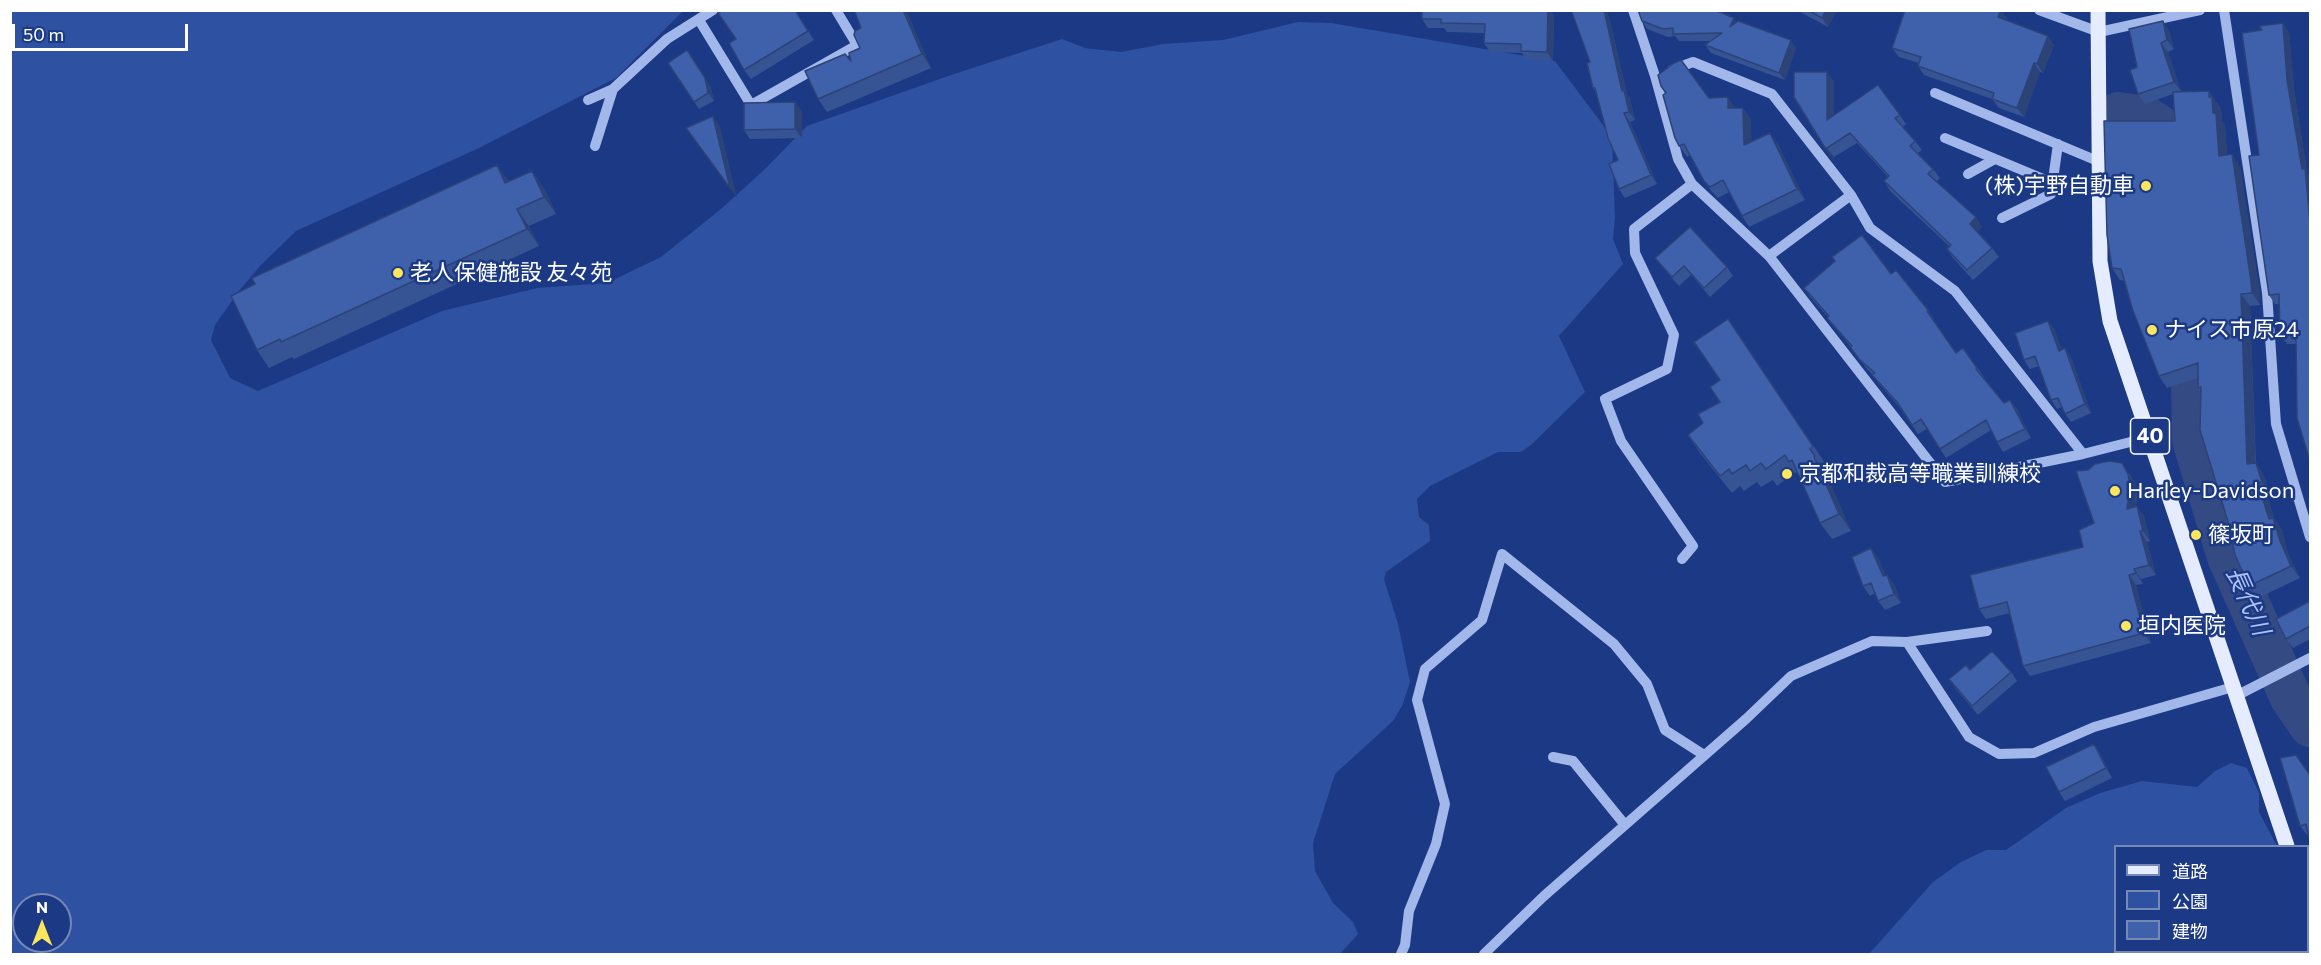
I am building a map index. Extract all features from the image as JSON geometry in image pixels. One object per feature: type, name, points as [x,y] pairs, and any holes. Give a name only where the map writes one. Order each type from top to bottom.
[{"type":"main road","name":"40","points":[[2098,10],[2100,261],[2110,321],[2287,845]]},
{"type":"street","points":[[588,100],[612,89],[667,39],[713,10]]},
{"type":"street","points":[[699,20],[751,105],[856,45],[837,10]]},
{"type":"street","points":[[1633,10],[1655,76],[1677,159],[1692,184],[1769,256],[1945,482],[2083,454],[2150,437]]},
{"type":"street","points":[[2039,10],[2099,32],[2200,10]]},
{"type":"street","points":[[2224,10],[2267,293],[2276,424],[2310,537]]},
{"type":"street","points":[[1655,76],[1693,62],[1772,94],[1851,195],[1870,228],[1955,291],[2083,454]]},
{"type":"street","points":[[595,146],[612,89]]},
{"type":"street","points":[[1935,93],[2100,162]]},
{"type":"street","points":[[1945,138],[2053,183]]},
{"type":"street","points":[[2002,218],[2051,194],[2058,144]]},
{"type":"street","points":[[1968,174],[1995,159]]},
{"type":"street","points":[[1682,559],[1693,546],[1621,441],[1605,399],[1667,369],[1674,335],[1635,253],[1634,229],[1692,184]]},
{"type":"street","points":[[1769,256],[1851,195]]},
{"type":"street","points":[[1401,954],[1405,945],[1409,911],[1436,844],[1445,804],[1417,700],[1425,669],[1482,620],[1502,554],[1614,644],[1647,684],[1665,730],[1704,755]]},
{"type":"street","points":[[1485,954],[1544,896],[1791,676],[1872,641],[1907,642],[1987,631]]},
{"type":"street","points":[[1907,642],[1969,737],[1999,754],[2034,753],[2094,727],[2234,692],[2258,684],[2309,659]]},
{"type":"street","points":[[1553,757],[1573,761],[1625,825]]},
{"type":"green space","points":[[10,11],[683,11],[616,78],[479,148],[296,231],[261,265],[239,291],[215,325],[211,340],[230,378],[258,391],[442,311],[537,288],[607,283],[661,257],[721,209],[807,126],[1062,39],[1085,48],[1121,52],[1163,44],[1223,40],[1298,22],[1331,23],[1555,61],[1612,137],[1615,217],[1613,239],[1623,264],[1559,336],[1585,392],[1521,452],[1498,452],[1430,486],[1417,499],[1419,517],[1429,525],[1430,541],[1386,572],[1384,579],[1398,624],[1410,682],[1402,706],[1393,721],[1335,774],[1313,843],[1315,871],[1333,903],[1353,922],[1358,934],[1340,954],[11,954]]},
{"type":"green space","points":[[2231,763],[2247,768],[2259,793],[2259,812],[2276,845],[2114,845],[2114,953],[2306,954],[1869,954],[1933,882],[1961,862],[1986,850],[2006,850],[2066,808],[2100,793],[2142,781],[2197,787],[2215,771]]},
{"type":"building","points":[[723,10],[795,10],[808,31],[744,70],[729,43],[736,39],[718,13]]},
{"type":"building","points":[[854,10],[903,10],[922,54],[818,99],[805,71],[845,54],[851,61],[849,53],[860,48],[854,35],[855,31],[861,28]]},
{"type":"building","points":[[1422,10],[1548,10],[1547,52],[1521,51],[1521,44],[1484,43],[1485,24],[1441,23],[1441,19],[1422,19]]},
{"type":"building","points":[[1571,10],[1604,10],[1629,112],[1624,113],[1651,175],[1619,189],[1609,164],[1618,160],[1608,138],[1587,63],[1590,62]]},
{"type":"building","points":[[1638,10],[1715,10],[1734,18],[1730,27],[1738,21],[1791,40],[1779,73],[1705,45],[1722,33],[1673,34],[1673,28],[1663,29],[1642,21]]},
{"type":"building","points":[[1808,10],[1826,10],[1822,18]]},
{"type":"building","points":[[1905,10],[2001,10],[1998,17],[2048,36],[2037,64],[2034,63],[2017,108],[1992,99],[1994,93],[1918,66],[1921,57],[1892,48]]},
{"type":"building","points":[[2163,21],[2167,40],[2161,43],[2174,82],[2138,94],[2130,70],[2137,67],[2129,29]]},
{"type":"building","points":[[2283,23],[2287,80],[2302,169],[2305,168],[2310,222],[2310,461],[2297,418],[2296,341],[2294,335],[2280,335],[2279,294],[2269,295],[2249,156],[2259,155],[2242,33],[2262,30],[2259,26]]},
{"type":"building","points":[[687,50],[705,78],[708,93],[694,102],[668,63]]},
{"type":"building","points":[[1681,60],[1709,98],[1728,97],[1728,108],[1743,108],[1744,145],[1770,133],[1797,189],[1742,216],[1723,180],[1710,187],[1704,181],[1684,144],[1679,146],[1675,138],[1663,95],[1666,93],[1658,75]]},
{"type":"building","points":[[1794,72],[1827,72],[1827,120],[1878,85],[1900,115],[1895,118],[1915,141],[1910,146],[1933,169],[1928,174],[1976,217],[1970,224],[1992,248],[1967,270],[1947,249],[1951,245],[1884,181],[1889,176],[1850,133],[1827,148],[1827,151],[1794,97]]},
{"type":"building","points":[[2209,91],[2209,97],[2212,97],[2213,113],[2216,113],[2219,156],[2232,154],[2251,281],[2252,293],[2241,294],[2247,464],[2256,463],[2262,482],[2258,483],[2269,519],[2273,518],[2291,566],[2249,586],[2235,555],[2229,525],[2200,430],[2201,387],[2198,388],[2198,363],[2159,376],[2133,311],[2121,269],[2112,268],[2107,235],[2104,121],[2175,121],[2173,92]]},
{"type":"building","points":[[795,102],[795,129],[744,130],[744,103]]},
{"type":"building","points":[[713,116],[730,188],[686,128]]},
{"type":"building","name":"老人保健施設 友々苑","points":[[497,165],[505,183],[532,171],[544,197],[517,209],[527,229],[281,342],[280,339],[257,350],[231,296],[255,284],[252,278]]},
{"type":"building","points":[[1690,227],[1727,267],[1704,288],[1684,266],[1672,277],[1655,258]]},
{"type":"building","points":[[1862,235],[1891,274],[1896,270],[1928,310],[1956,353],[1963,348],[1976,369],[2004,403],[2010,400],[2025,429],[1997,442],[1986,420],[1940,449],[1921,419],[1912,425],[1897,402],[1872,375],[1875,373],[1859,359],[1850,347],[1852,346],[1827,318],[1829,316],[1804,288],[1835,261],[1832,257]]},
{"type":"building","points":[[1728,319],[1813,446],[1810,449],[1839,514],[1820,523],[1792,460],[1789,462],[1785,455],[1766,469],[1761,463],[1750,471],[1746,465],[1732,474],[1729,469],[1720,476],[1688,435],[1703,423],[1698,414],[1720,402],[1710,387],[1720,380],[1694,342]]},
{"type":"building","points":[[2048,321],[2059,351],[2065,348],[2085,404],[2065,414],[2058,398],[2051,400],[2035,356],[2024,360],[2015,333]]},
{"type":"building","points":[[2109,461],[2122,463],[2128,474],[2130,485],[2127,509],[2137,506],[2143,531],[2140,531],[2149,565],[2134,569],[2136,573],[2129,575],[2144,633],[2023,666],[2007,602],[1979,609],[1970,575],[2083,547],[2079,530],[2094,523],[2076,471],[2088,470],[2095,464]]},
{"type":"building","points":[[1871,548],[1883,576],[1887,575],[1894,594],[1878,601],[1871,583],[1863,586],[1852,557]]},
{"type":"building","points":[[2310,601],[2310,626],[2286,639],[2276,619]]},
{"type":"building","points":[[1992,651],[2011,672],[1972,706],[1949,679],[1966,665],[1970,670]]},
{"type":"building","points":[[2094,744],[2106,768],[2059,792],[2046,767]]},
{"type":"building","points":[[2296,755],[2310,775],[2310,842],[2306,824],[2300,826],[2280,758]]},
{"type":"waterway","name":"長代川","points":[[2118,113],[2146,117],[2169,132],[2179,167]]},
{"type":"waterway","name":"長代川","points":[[2191,324],[2193,440],[2228,557],[2291,698],[2310,726]]},
{"type":"place","name":"(株)宇野自動車","points":[[2146,186]]},
{"type":"place","name":"老人保健施設 友々苑","points":[[398,273]]},
{"type":"place","name":"ナイス市原24","points":[[2152,330]]},
{"type":"place","name":"京都和裁高等職業訓練校","points":[[1787,474]]},
{"type":"place","name":"Harley-Davidson","points":[[2115,491]]},
{"type":"place","name":"篠坂町","points":[[2196,535]]},
{"type":"place","name":"垣内医院","points":[[2126,626]]}]
